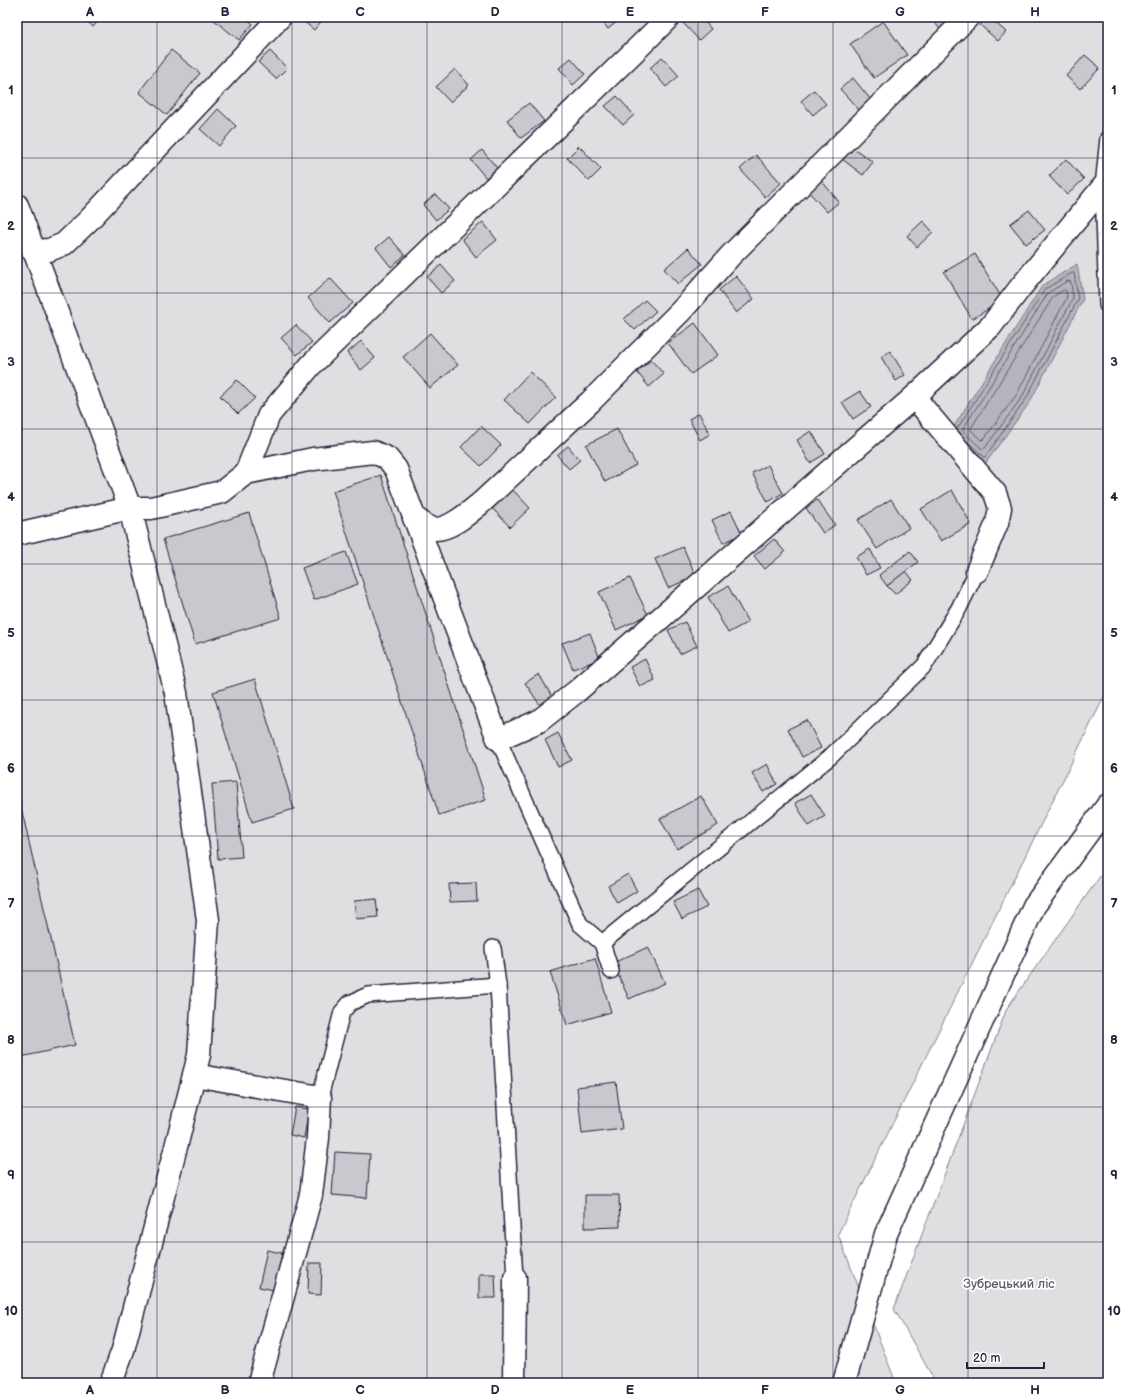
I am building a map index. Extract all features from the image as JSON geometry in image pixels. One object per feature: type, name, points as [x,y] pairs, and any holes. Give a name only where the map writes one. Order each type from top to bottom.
[{"type":"street","points":[[33,251],[49,250],[64,244],[280,17]]},
{"type":"street","points":[[246,473],[269,415],[311,365],[669,17]]},
{"type":"street","points":[[414,518],[432,529],[443,528],[467,514],[482,502],[590,402],[681,311],[731,255],[968,17]]},
{"type":"street","points":[[17,534],[130,508],[151,508],[222,492],[246,473],[313,458],[373,452],[386,458],[396,469],[498,740],[539,721],[577,691],[914,397],[991,326],[1020,288],[1103,187]]},
{"type":"street","points":[[17,205],[130,508],[176,693],[208,920],[198,1055],[194,1075],[123,1350],[112,1383]]},
{"type":"street","points":[[914,397],[995,493],[1000,508],[997,523],[978,571]]},
{"type":"street","points":[[844,1383],[886,1234],[1034,906],[1108,805]]},
{"type":"street","points":[[194,1075],[320,1097],[318,1138],[311,1195],[258,1383]]},
{"type":"street","points":[[514,1383],[515,1278]]},
{"type":"lane","points":[[1107,305],[1103,187],[1108,138]]},
{"type":"lane","points":[[602,943],[830,757],[924,666],[959,608],[978,571]]},
{"type":"lane","points":[[498,740],[580,924],[602,943],[611,971]]},
{"type":"lane","points":[[493,948],[498,985],[515,1278]]},
{"type":"lane","points":[[320,1097],[342,1012],[350,1003],[368,995],[498,985]]},
{"type":"green space","points":[[17,17],[1108,17],[1108,689],[838,1234],[896,1383],[17,1383]]},
{"type":"green space","name":"Зубрецький ліс","points":[[1108,865],[1108,1383],[936,1383],[894,1309],[1007,1008]]},
{"type":"water","points":[[1077,264],[1083,299],[1030,402],[985,464],[951,431],[1042,286]]},
{"type":"building","points":[[83,17],[102,17],[93,27]]},
{"type":"building","points":[[216,17],[245,17],[253,24],[239,40],[214,20]]},
{"type":"building","points":[[303,17],[325,17],[314,30],[301,19]]},
{"type":"building","points":[[599,17],[623,17],[608,29]]},
{"type":"building","points":[[690,17],[701,17],[711,29],[699,40],[683,23]]},
{"type":"building","points":[[930,17],[948,17],[950,20],[940,29]]},
{"type":"building","points":[[988,17],[1006,32],[998,41],[980,25]]},
{"type":"building","points":[[883,21],[907,55],[874,78],[850,44]]},
{"type":"building","points":[[171,50],[200,73],[167,115],[139,92]]},
{"type":"building","points":[[270,51],[287,68],[276,79],[258,62]]},
{"type":"building","points":[[1085,55],[1100,68],[1080,89],[1066,76]]},
{"type":"building","points":[[662,57],[679,76],[666,87],[650,68]]},
{"type":"building","points":[[571,58],[585,74],[573,85],[559,68]]},
{"type":"building","points":[[455,69],[469,85],[450,102],[436,87]]},
{"type":"building","points":[[853,78],[871,100],[859,110],[840,89]]},
{"type":"building","points":[[814,90],[826,104],[813,115],[801,101]]},
{"type":"building","points":[[617,96],[634,115],[623,125],[605,106]]},
{"type":"building","points":[[529,103],[544,121],[521,138],[507,120]]},
{"type":"building","points":[[218,109],[236,126],[219,146],[200,129]]},
{"type":"building","points":[[579,146],[601,169],[589,181],[567,158]]},
{"type":"building","points":[[852,147],[873,162],[863,175],[842,159]]},
{"type":"building","points":[[482,150],[497,168],[486,178],[471,160]]},
{"type":"building","points":[[756,155],[781,183],[765,197],[740,169]]},
{"type":"building","points":[[1066,159],[1084,179],[1067,195],[1049,176]]},
{"type":"building","points":[[821,180],[839,202],[827,212],[808,191]]},
{"type":"building","points":[[435,194],[449,209],[436,220],[423,205]]},
{"type":"building","points":[[1029,210],[1045,230],[1026,244],[1010,224]]},
{"type":"building","points":[[923,221],[933,232],[917,247],[907,236]]},
{"type":"building","points":[[483,222],[497,240],[476,257],[462,239]]},
{"type":"building","points":[[389,237],[405,255],[391,267],[376,248]]},
{"type":"building","points":[[688,248],[702,264],[678,284],[664,269]]},
{"type":"building","points":[[975,254],[1003,300],[972,319],[944,272]]},
{"type":"building","points":[[441,265],[455,281],[441,293],[427,277]]},
{"type":"building","points":[[736,276],[754,299],[736,313],[719,290]]},
{"type":"building","points":[[330,278],[353,303],[330,323],[308,298]]},
{"type":"building","points":[[645,300],[656,311],[635,330],[624,319]]},
{"type":"building","points":[[695,323],[718,355],[691,374],[668,343]]},
{"type":"building","points":[[296,325],[312,342],[297,355],[281,338]]},
{"type":"building","points":[[430,333],[458,365],[430,388],[403,357]]},
{"type":"building","points":[[361,341],[375,358],[361,370],[347,353]]},
{"type":"building","points":[[890,351],[905,375],[896,381],[881,357]]},
{"type":"building","points":[[651,360],[664,374],[649,387],[637,372]]},
{"type":"building","points":[[530,372],[556,397],[530,424],[504,400]]},
{"type":"building","points":[[237,380],[255,398],[238,414],[220,396]]},
{"type":"building","points":[[860,391],[871,407],[853,419],[842,402]]},
{"type":"building","points":[[699,413],[710,434],[700,440],[689,419]]},
{"type":"building","points":[[481,426],[501,445],[481,466],[461,447]]},
{"type":"building","points":[[617,429],[636,465],[605,482],[586,445]]},
{"type":"building","points":[[811,431],[825,454],[810,463],[797,440]]},
{"type":"building","points":[[568,446],[580,460],[569,469],[557,455]]},
{"type":"building","points":[[768,465],[783,493],[768,502],[752,473]]},
{"type":"building","points":[[381,475],[486,800],[439,815],[333,491]]},
{"type":"building","points":[[512,489],[530,508],[510,527],[492,508]]},
{"type":"building","points":[[952,490],[971,524],[941,541],[921,509]]},
{"type":"building","points":[[891,499],[909,528],[877,549],[858,520]]},
{"type":"building","points":[[817,500],[835,525],[823,533],[806,508]]},
{"type":"building","points":[[731,511],[742,534],[723,543],[712,520]]},
{"type":"building","points":[[249,513],[281,618],[195,644],[163,539]]},
{"type":"building","points":[[774,539],[785,552],[765,569],[754,556]]},
{"type":"building","points":[[683,547],[696,576],[668,588],[655,559]]},
{"type":"building","points":[[870,549],[880,568],[866,575],[856,557]]},
{"type":"building","points":[[910,551],[918,562],[887,586],[879,575]]},
{"type":"building","points":[[346,552],[358,584],[314,600],[302,568]]},
{"type":"building","points":[[906,571],[913,580],[895,594],[887,586]]},
{"type":"building","points":[[630,578],[648,615],[616,630],[599,592]]},
{"type":"building","points":[[728,586],[748,622],[728,633],[708,597]]},
{"type":"building","points":[[685,622],[697,646],[680,654],[668,630]]},
{"type":"building","points":[[590,633],[600,659],[573,669],[562,643]]},
{"type":"building","points":[[645,659],[655,680],[640,687],[630,667]]},
{"type":"building","points":[[539,674],[552,697],[540,705],[525,683]]},
{"type":"building","points":[[255,679],[294,809],[252,822],[213,692]]},
{"type":"building","points":[[807,720],[821,748],[802,757],[788,729]]},
{"type":"building","points":[[558,733],[572,760],[558,767],[545,740]]},
{"type":"building","points":[[767,764],[777,784],[763,792],[752,773]]},
{"type":"building","points":[[236,782],[242,857],[218,859],[212,784]]},
{"type":"building","points":[[17,789],[75,1045],[21,1057],[17,1042]]},
{"type":"building","points":[[811,794],[825,816],[809,826],[795,803]]},
{"type":"building","points":[[701,796],[718,825],[677,849],[660,819]]},
{"type":"building","points":[[628,874],[637,891],[617,903],[608,886]]},
{"type":"building","points":[[476,883],[477,901],[450,902],[449,884]]},
{"type":"building","points":[[698,890],[707,907],[682,919],[673,902]]},
{"type":"building","points":[[376,899],[378,917],[356,919],[354,901]]},
{"type":"building","points":[[648,947],[665,983],[629,999],[613,963]]},
{"type":"building","points":[[595,958],[611,1012],[567,1025],[550,972]]},
{"type":"building","points":[[616,1082],[622,1129],[582,1134],[577,1087]]},
{"type":"building","points":[[295,1107],[309,1109],[304,1138],[290,1135]]},
{"type":"building","points":[[335,1152],[370,1154],[367,1198],[332,1195]]},
{"type":"building","points":[[585,1195],[619,1195],[620,1227],[585,1228]]},
{"type":"building","points":[[267,1250],[282,1253],[274,1290],[259,1287]]},
{"type":"building","points":[[309,1263],[322,1263],[321,1295],[308,1294]]},
{"type":"building","points":[[479,1274],[495,1274],[496,1298],[479,1298]]}]
